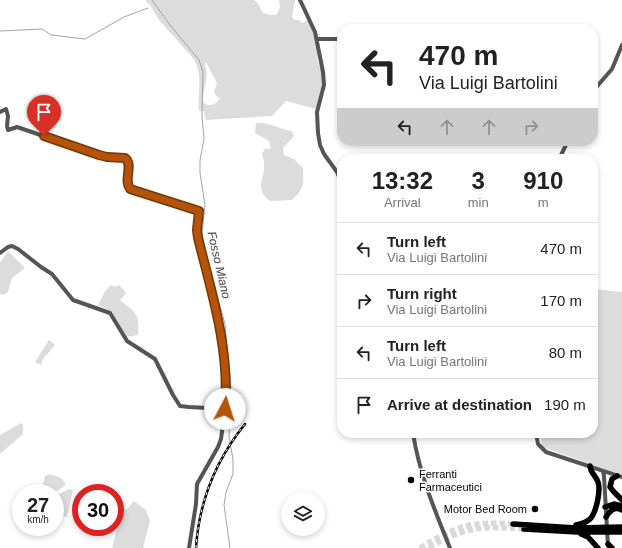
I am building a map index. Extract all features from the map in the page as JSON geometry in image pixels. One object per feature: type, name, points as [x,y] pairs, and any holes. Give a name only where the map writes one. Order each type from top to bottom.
[{"type":"highway","points":[[568,527],[587,521],[593,516],[599,487],[596,477],[590,469],[593,467]]},
{"type":"highway","points":[[617,476],[612,480],[610,486],[622,500]]},
{"type":"highway","points":[[605,507],[614,504],[622,506]]},
{"type":"highway","points":[[606,517],[614,509],[617,508],[622,510]]},
{"type":"highway","points":[[513,524],[568,527],[611,527],[622,525]]},
{"type":"highway","points":[[524,529],[622,535]]},
{"type":"highway","points":[[577,532],[588,537],[598,548]]},
{"type":"highway","points":[[599,533],[622,532]]},
{"type":"street","points":[[300,0],[315,32],[324,78],[322,94],[317,112],[318,139],[322,150],[337,172]]},
{"type":"street","points":[[317,39],[337,40]]},
{"type":"street","points":[[598,84],[612,69],[622,45]]},
{"type":"street","points":[[0,112],[3,109],[7,112],[8,130],[17,127],[99,155],[125,158],[128,163],[127,181],[130,189],[199,211],[197,230],[198,238],[220,325],[226,380],[225,409],[221,439],[218,447],[196,484],[196,504],[190,548]]},
{"type":"street","points":[[0,253],[12,246],[18,249],[52,274],[73,300],[110,313],[127,340],[155,359],[180,406],[189,408],[208,407],[225,409]]},
{"type":"street","points":[[414,438],[416,450],[428,488],[450,548]]},
{"type":"street","points":[[537,438],[538,444],[546,452],[603,470],[617,476]]},
{"type":"street","points":[[593,467],[602,476]]},
{"type":"street","points":[[603,470],[602,476],[604,483]]},
{"type":"street","points":[[603,470],[605,507],[610,547]]},
{"type":"street","points":[[604,483],[607,477],[617,476]]},
{"type":"shaded area","points":[[145,0],[254,0],[265,14],[276,15],[280,8],[279,0],[295,0],[292,17],[302,23],[308,20],[314,34],[318,62],[321,68],[322,85],[316,109],[286,101],[272,116],[206,120],[204,111],[199,111],[199,77],[196,64],[193,58],[159,20],[150,5]],"holes":[[[206,62],[217,83],[214,92],[217,97],[220,98],[212,105],[205,104],[203,102],[203,96],[207,75],[205,65]]]},
{"type":"shaded area","points":[[256,123],[292,131],[294,136],[283,148],[284,155],[294,159],[303,168],[303,178],[299,193],[292,200],[270,201],[262,192],[261,183],[264,162],[262,153],[265,149],[271,149],[269,141],[255,133]]},
{"type":"shaded area","points":[[8,251],[25,268],[12,278],[8,292],[3,295],[0,294],[0,263]]},
{"type":"shaded area","points":[[111,285],[115,287],[119,285],[126,293],[120,300],[136,314],[138,322],[138,335],[126,337],[112,313],[113,312],[98,305],[105,291]]},
{"type":"shaded area","points":[[598,290],[622,292],[622,475],[542,446],[541,438],[598,438]]},
{"type":"shaded area","points":[[49,340],[55,345],[43,359],[41,365],[35,362]]},
{"type":"shaded area","points":[[21,423],[23,425],[23,434],[0,454],[0,435]]},
{"type":"shaded area","points":[[50,474],[61,478],[66,484],[64,486],[64,484],[43,484],[45,476]]},
{"type":"shaded area","points":[[69,489],[72,490],[67,517],[64,516],[64,492]]},
{"type":"shaded area","points":[[134,501],[146,510],[150,521],[143,548],[112,548],[115,536],[124,536],[124,510],[127,509]]},
{"type":"waterway","name":"Fosso Miano","points":[[152,0],[170,25],[199,60],[203,72],[202,117],[204,139],[200,160],[200,173],[205,205],[202,233],[206,254],[225,324],[231,389],[229,437],[233,459],[233,474],[226,492],[224,505],[230,548]]},
{"type":"waterway","points":[[0,31],[42,29],[51,35],[85,39],[124,17],[148,8]]},
{"type":"tunnel","points":[[420,548],[454,530],[475,524],[513,524]]},
{"type":"tunnel","points":[[429,548],[454,535],[475,529],[524,529]]},
{"type":"railway","points":[[196,548],[201,514],[211,482],[226,452],[245,424]]},
{"type":"place","name":"Ferranti Farmaceutici","points":[[411,480]]},
{"type":"place","name":"Motor Bed Room","points":[[535,509]]},
{"type":"route","points":[[44,136],[99,155],[125,158],[128,160],[129,166],[127,184],[130,189],[199,211],[197,230],[198,238],[220,325],[226,380],[225,409]]}]
